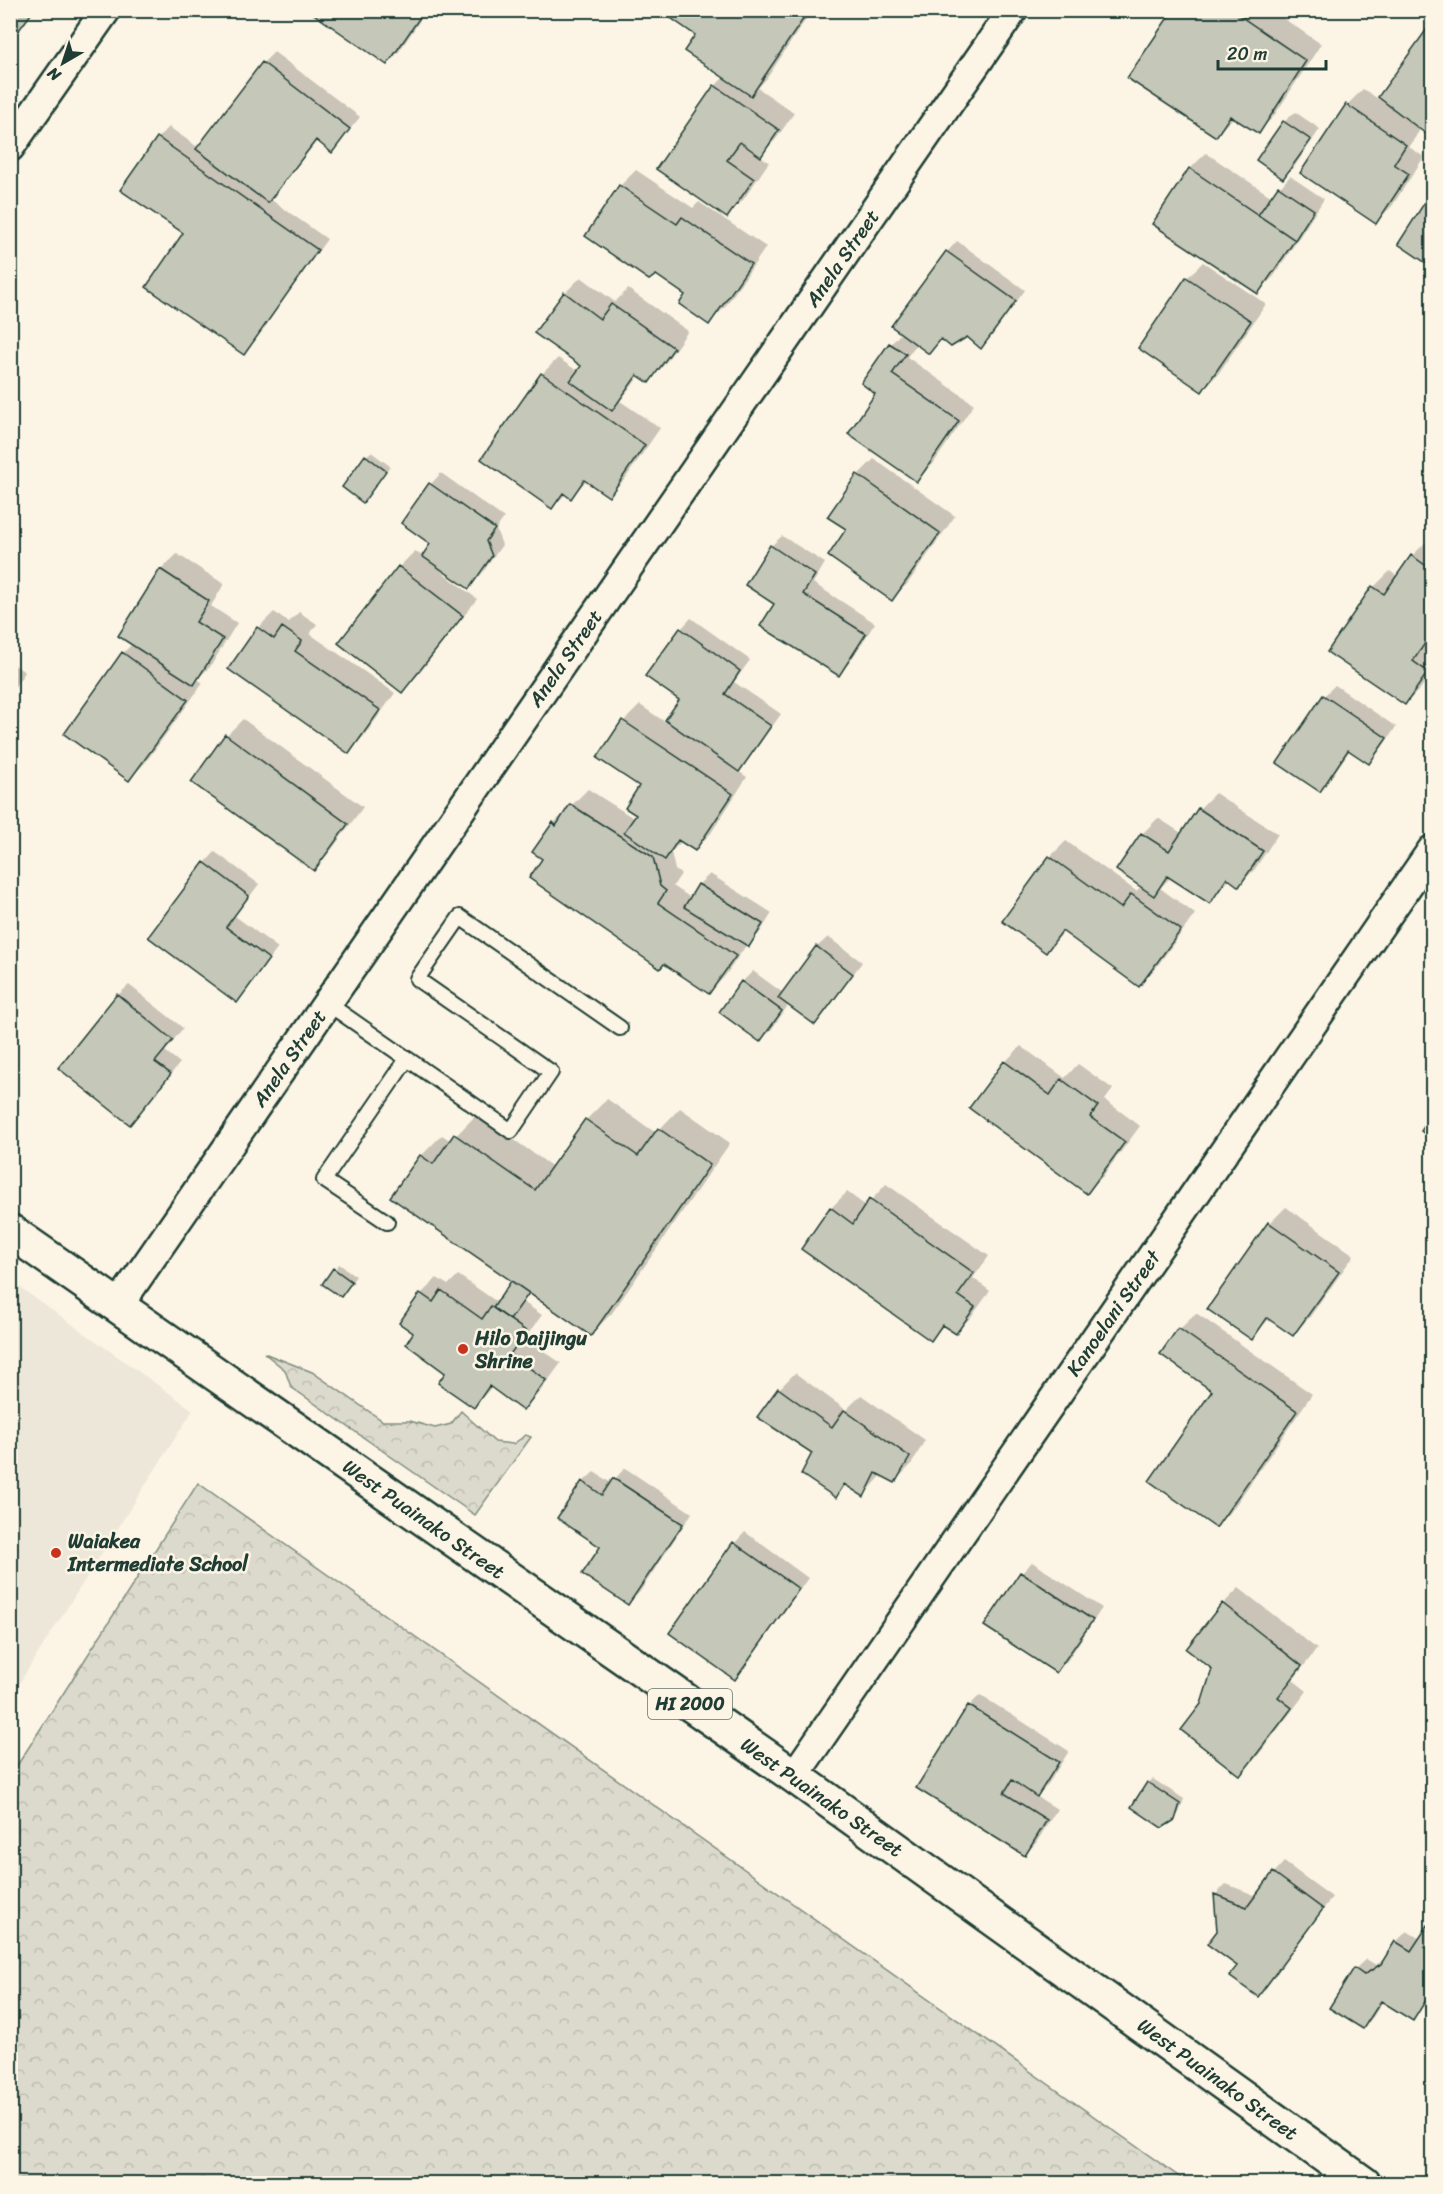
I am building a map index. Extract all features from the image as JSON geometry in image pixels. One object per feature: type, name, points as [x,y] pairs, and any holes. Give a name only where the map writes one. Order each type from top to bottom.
[{"type":"highway","name":"West Puainako Street","points":[[10,1231],[794,1776],[1364,2184]]},
{"type":"street","points":[[10,147],[19,115],[106,10]]},
{"type":"street","name":"Anela Street","points":[[118,1306],[1013,10]]},
{"type":"street","name":"Kanoelani Street","points":[[794,1776],[1432,850]]},
{"type":"lane","points":[[327,1003],[511,1131],[551,1072],[417,979],[460,917],[620,1028]]},
{"type":"lane","points":[[387,1222],[324,1180],[406,1059]]},
{"type":"shaded area","name":"Waiakea Intermediate School","points":[[11,1281],[193,1410],[11,1696]]},
{"type":"green space","points":[[264,1353],[312,1372],[383,1421],[410,1421],[435,1428],[451,1424],[461,1411],[495,1442],[513,1444],[526,1435],[531,1437],[475,1515],[291,1387],[285,1370]]},
{"type":"green space","points":[[198,1483],[1188,2183],[11,2183],[11,1775]]},
{"type":"building","points":[[10,10],[34,10],[10,42]]},
{"type":"building","points":[[308,10],[425,10],[387,65]]},
{"type":"building","points":[[667,10],[799,10],[806,15],[751,96],[684,51],[695,35],[665,14]]},
{"type":"building","points":[[1173,10],[1231,10],[1306,61],[1259,134],[1230,116],[1216,137],[1127,78]]},
{"type":"building","points":[[1432,22],[1432,134],[1430,137],[1378,97]]},
{"type":"building","points":[[262,62],[350,129],[332,153],[316,140],[268,203],[196,149]]},
{"type":"building","points":[[714,85],[779,130],[761,157],[740,142],[727,160],[754,179],[727,218],[656,169]]},
{"type":"building","points":[[1346,104],[1406,145],[1394,164],[1409,174],[1376,224],[1300,173]]},
{"type":"building","points":[[1283,121],[1311,140],[1283,179],[1256,160]]},
{"type":"building","points":[[157,137],[318,250],[244,355],[146,287],[183,233],[120,190]]},
{"type":"building","points":[[1189,168],[1295,240],[1258,294],[1152,224]]},
{"type":"building","points":[[619,185],[677,224],[682,217],[751,264],[709,325],[679,304],[685,295],[656,275],[649,280],[585,236]]},
{"type":"building","points":[[1278,186],[1314,210],[1295,240],[1258,215]]},
{"type":"building","points":[[1432,191],[1432,267],[1398,244]]},
{"type":"building","points":[[946,251],[1016,301],[981,349],[967,337],[951,347],[941,339],[929,354],[891,326]]},
{"type":"building","points":[[1186,277],[1251,321],[1202,392],[1138,348]]},
{"type":"building","points":[[564,292],[600,319],[611,304],[674,348],[649,383],[637,375],[612,411],[570,381],[581,366],[534,333]]},
{"type":"building","points":[[889,343],[906,354],[892,374],[959,421],[917,482],[848,434],[875,394],[861,383]]},
{"type":"building","points":[[541,373],[645,445],[609,497],[584,480],[571,499],[563,493],[552,509],[481,459]]},
{"type":"building","points":[[365,455],[386,471],[363,503],[342,487]]},
{"type":"building","points":[[857,474],[940,533],[892,601],[828,556],[846,529],[827,517]]},
{"type":"building","points":[[429,483],[495,529],[486,541],[492,556],[469,589],[422,556],[430,544],[401,523]]},
{"type":"building","points":[[770,545],[815,575],[803,594],[866,634],[839,676],[760,626],[774,604],[745,585]]},
{"type":"building","points":[[1411,555],[1432,570],[1432,633],[1413,661],[1428,672],[1405,705],[1327,652],[1372,586],[1384,594]]},
{"type":"building","points":[[398,566],[463,616],[402,693],[338,643]]},
{"type":"building","points":[[160,569],[209,601],[196,622],[223,639],[194,685],[118,636]]},
{"type":"building","points":[[257,627],[274,639],[282,627],[302,641],[295,651],[380,710],[349,754],[228,669]]},
{"type":"building","points":[[680,628],[740,671],[725,694],[771,726],[739,772],[665,720],[679,700],[645,676]]},
{"type":"building","points":[[122,652],[188,700],[129,781],[64,734]]},
{"type":"building","points":[[1323,695],[1387,738],[1369,764],[1348,750],[1320,792],[1277,763]]},
{"type":"building","points":[[622,720],[733,794],[695,851],[678,840],[665,860],[624,832],[636,815],[625,808],[639,786],[597,758]]},
{"type":"building","points":[[225,734],[348,824],[314,871],[191,782]]},
{"type":"building","points":[[570,804],[653,857],[660,886],[666,891],[658,903],[736,956],[709,994],[664,964],[660,969],[529,878],[542,859],[532,852],[553,822],[556,826]]},
{"type":"building","points":[[1198,808],[1263,851],[1239,887],[1227,878],[1210,904],[1167,876],[1154,896],[1116,870],[1141,833],[1169,851]]},
{"type":"building","points":[[1049,856],[1121,908],[1131,894],[1181,930],[1139,987],[1062,931],[1046,953],[1002,921]]},
{"type":"building","points":[[204,862],[249,896],[226,927],[269,959],[237,1003],[148,937]]},
{"type":"building","points":[[698,884],[763,924],[749,947],[684,907]]},
{"type":"building","points":[[816,946],[853,974],[815,1025],[778,998]]},
{"type":"building","points":[[741,981],[782,1011],[760,1042],[719,1012]]},
{"type":"building","points":[[117,994],[173,1040],[155,1062],[171,1074],[130,1125],[58,1068]]},
{"type":"building","points":[[1004,1061],[1050,1095],[1061,1079],[1098,1106],[1090,1117],[1125,1142],[1087,1194],[969,1108]]},
{"type":"building","points":[[1432,1115],[1432,1139],[1421,1131]]},
{"type":"building","points":[[585,1119],[638,1156],[658,1128],[710,1165],[591,1336],[390,1197],[420,1155],[433,1164],[454,1134],[535,1190]]},
{"type":"building","points":[[869,1199],[974,1273],[958,1295],[975,1307],[956,1334],[942,1325],[931,1341],[801,1249],[830,1207],[853,1224]]},
{"type":"building","points":[[1268,1222],[1339,1272],[1293,1336],[1267,1318],[1252,1340],[1207,1309]]},
{"type":"building","points":[[333,1268],[352,1282],[341,1297],[322,1284]]},
{"type":"building","points":[[511,1281],[529,1293],[510,1320],[493,1308]]},
{"type":"building","name":"Hilo Daijingu Shrine","points":[[441,1290],[482,1319],[491,1306],[527,1332],[510,1354],[546,1380],[523,1411],[489,1386],[474,1408],[438,1383],[445,1373],[406,1344],[413,1333],[399,1323],[420,1293],[433,1302]]},
{"type":"building","points":[[1178,1328],[1297,1411],[1216,1528],[1149,1481],[1212,1391],[1160,1354]]},
{"type":"building","points":[[778,1388],[832,1427],[844,1410],[910,1457],[895,1483],[876,1473],[864,1497],[844,1484],[836,1498],[801,1474],[812,1453],[757,1417]]},
{"type":"building","points":[[613,1478],[683,1524],[628,1605],[582,1574],[600,1547],[557,1518],[582,1481],[602,1495]]},
{"type":"building","points":[[733,1542],[799,1589],[735,1680],[669,1633]]},
{"type":"building","points":[[1020,1572],[1093,1620],[1056,1673],[984,1626]]},
{"type":"building","points":[[1222,1603],[1302,1666],[1278,1697],[1292,1708],[1240,1776],[1181,1730],[1201,1704],[1212,1669],[1186,1649]]},
{"type":"building","points":[[968,1705],[1059,1762],[1037,1797],[1012,1780],[1004,1793],[1047,1820],[1025,1856],[916,1788]]},
{"type":"building","points":[[1147,1782],[1180,1804],[1175,1820],[1162,1828],[1131,1807]]},
{"type":"building","points":[[1273,1872],[1323,1909],[1258,1997],[1229,1976],[1237,1966],[1207,1944],[1217,1931],[1214,1894],[1247,1907]]},
{"type":"building","points":[[1432,1919],[1432,1997],[1429,1995],[1413,2021],[1381,2001],[1363,2029],[1329,2008],[1354,1968],[1364,1975],[1381,1964],[1395,1941],[1411,1951]]},
{"type":"place","name":"Hilo Daijingu Shrine","points":[[463,1349]]},
{"type":"place","name":"Waiakea Intermediate School","points":[[56,1553]]}]
